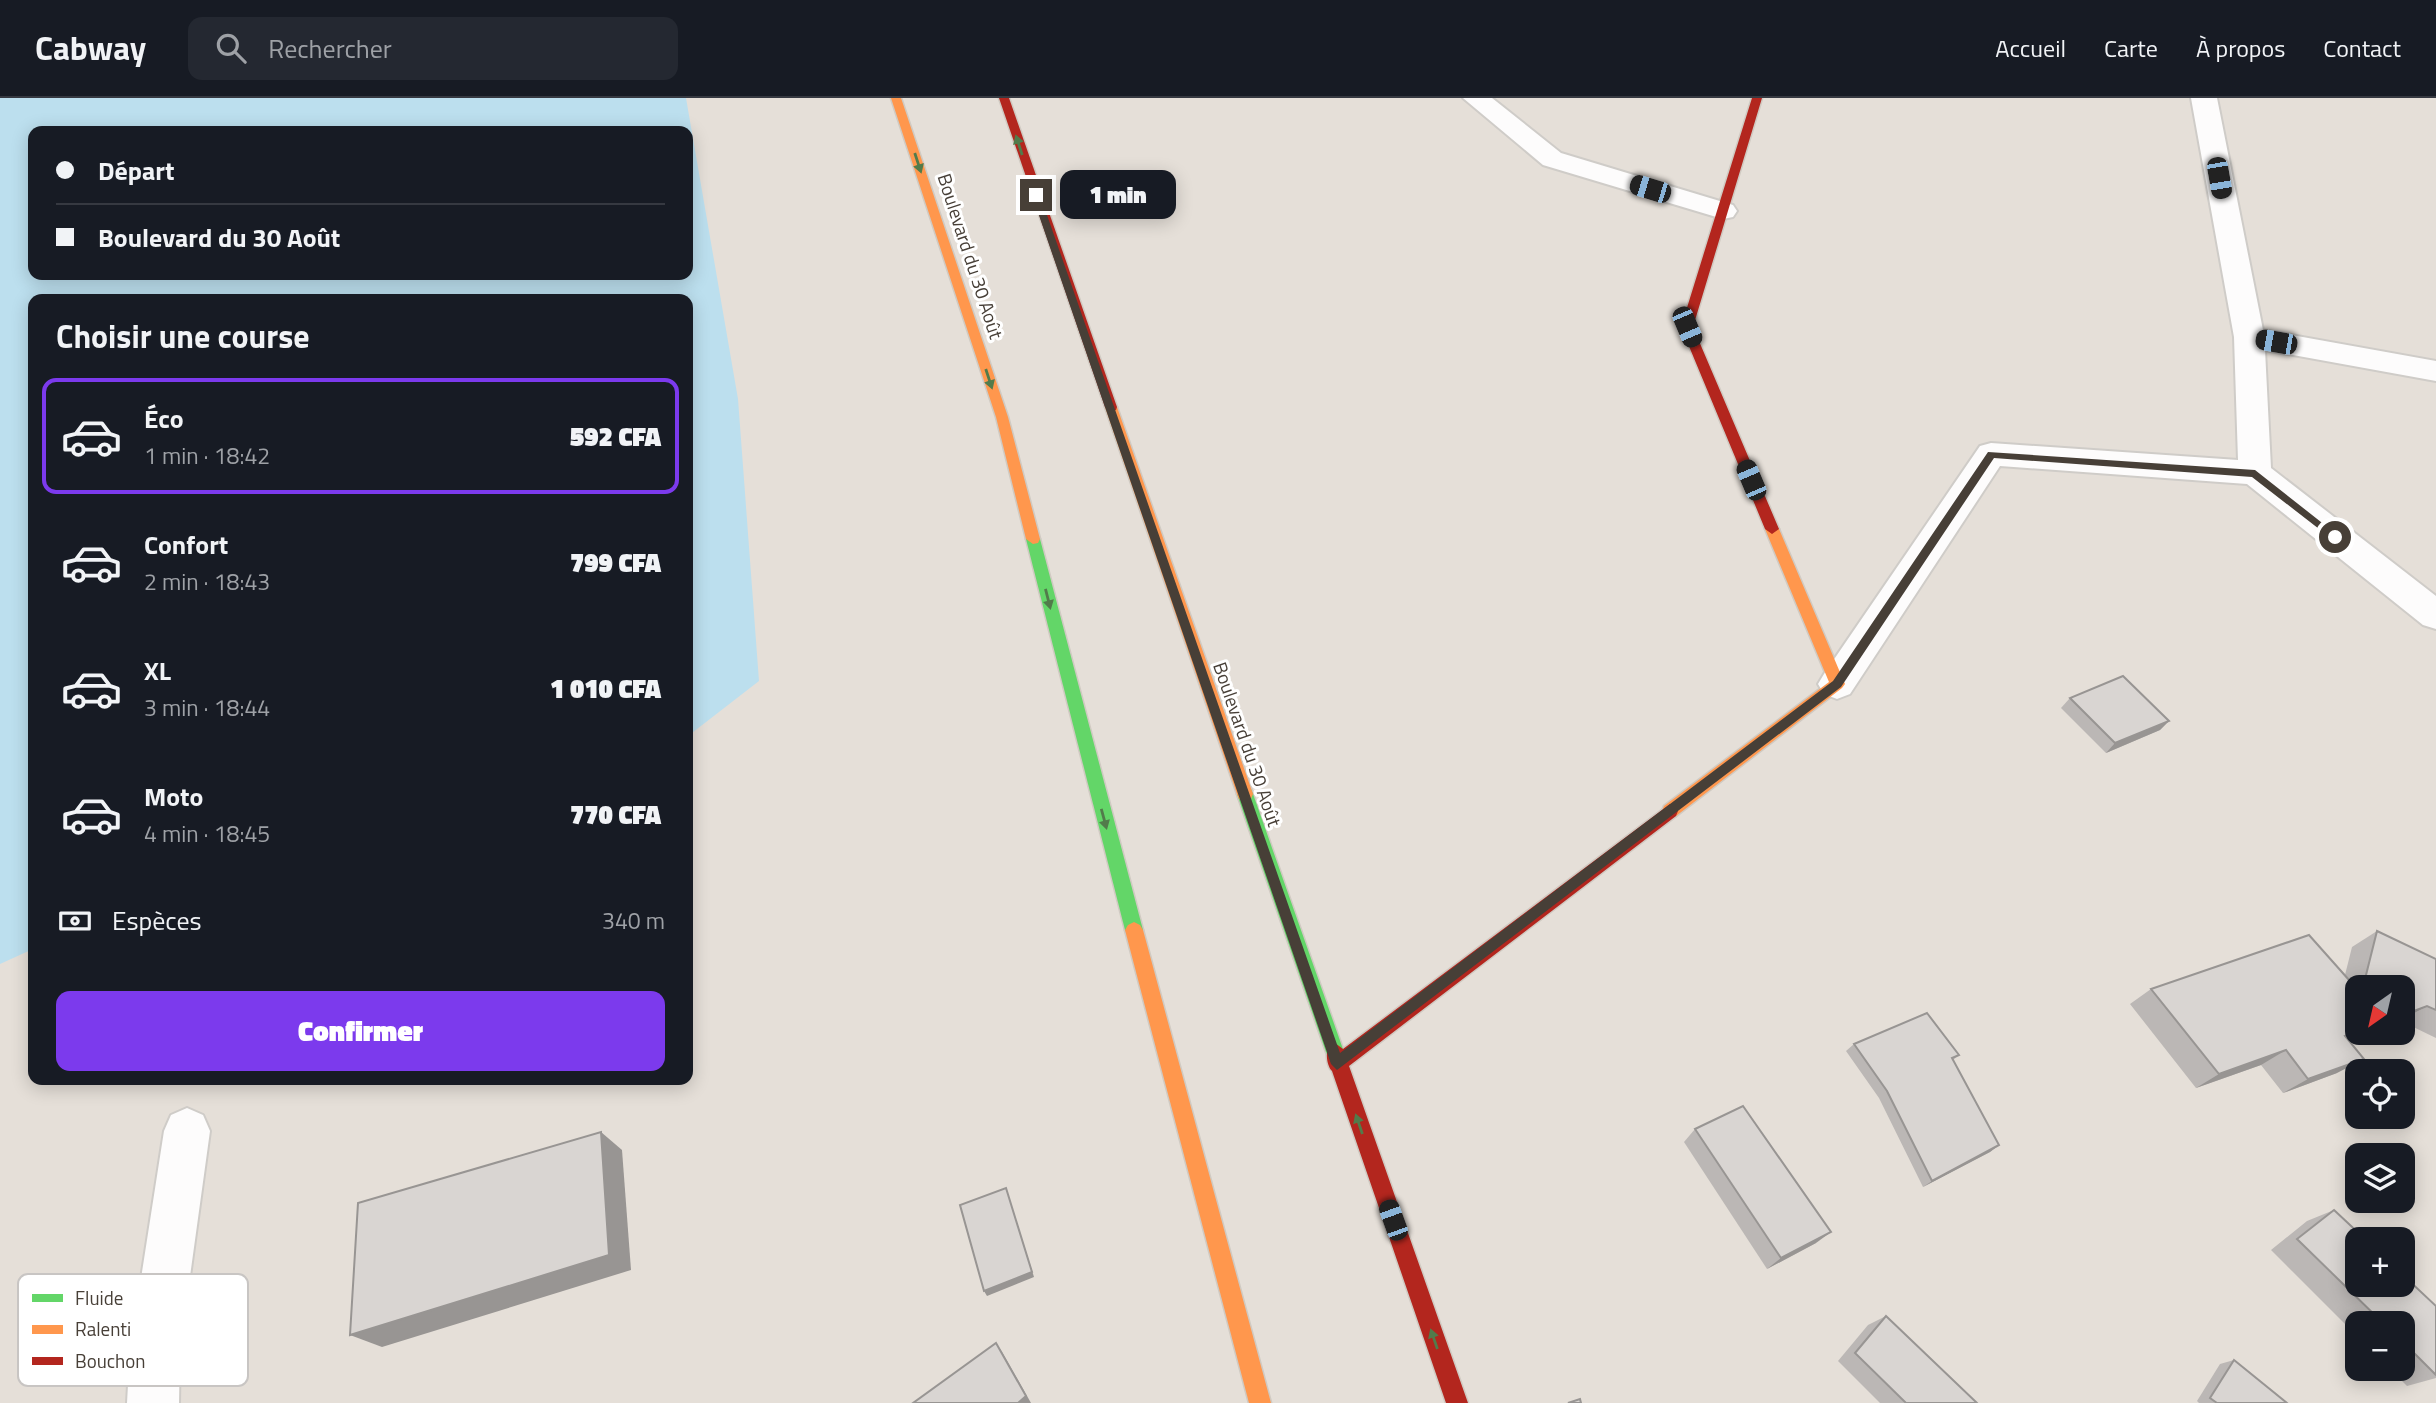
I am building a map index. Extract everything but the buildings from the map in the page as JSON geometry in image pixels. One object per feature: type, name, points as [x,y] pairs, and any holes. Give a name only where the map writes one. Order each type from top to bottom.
[{"type":"main road","name":"Boulevard du 30 Août","points":[[896,98],[1002,417],[1088,759],[1260,1403]]},
{"type":"main road","name":"Boulevard du 30 Août","points":[[1003,98],[1457,1403]]},
{"type":"main road","points":[[1337,1064],[1837,684],[1687,327],[1757,98]]},
{"type":"street","points":[[1476,98],[1552,159],[1723,211]]},
{"type":"street","points":[[2204,98],[2249,337],[2255,474]]},
{"type":"street","points":[[2249,337],[2436,371]]},
{"type":"street","points":[[1837,684],[1991,454],[2255,474],[2436,615]]},
{"type":"street","points":[[166,1274],[187,1131]]},
{"type":"shaded area","points":[[0,98],[2436,98],[2436,1403],[0,1403]]},
{"type":"water","points":[[0,98],[686,98],[691,126],[28,126],[28,280],[693,280],[693,139],[738,399],[759,681],[693,732],[693,294],[28,294],[28,951],[0,964]]},
{"type":"traffic: fast","points":[[1033,539],[1134,930]]},
{"type":"traffic: fast","points":[[1245,794],[1335,1052]]},
{"type":"traffic: slow","points":[[896,98],[1002,417],[1033,539]]},
{"type":"traffic: slow","points":[[1111,407],[1245,794]]},
{"type":"traffic: slow","points":[[1670,811],[1837,684],[1772,529]]},
{"type":"traffic: slow","points":[[1134,930],[1260,1403]]},
{"type":"traffic: jam","points":[[1004,98],[1111,407]]},
{"type":"traffic: jam","points":[[1757,98],[1687,327],[1772,529]]},
{"type":"traffic: jam","points":[[1337,1064],[1670,811]]},
{"type":"traffic: jam","points":[[1335,1052],[1457,1403]]},
{"type":"route","points":[[1036,195],[1337,1064],[1837,684],[1991,454],[2255,474],[2335,537]]}]
